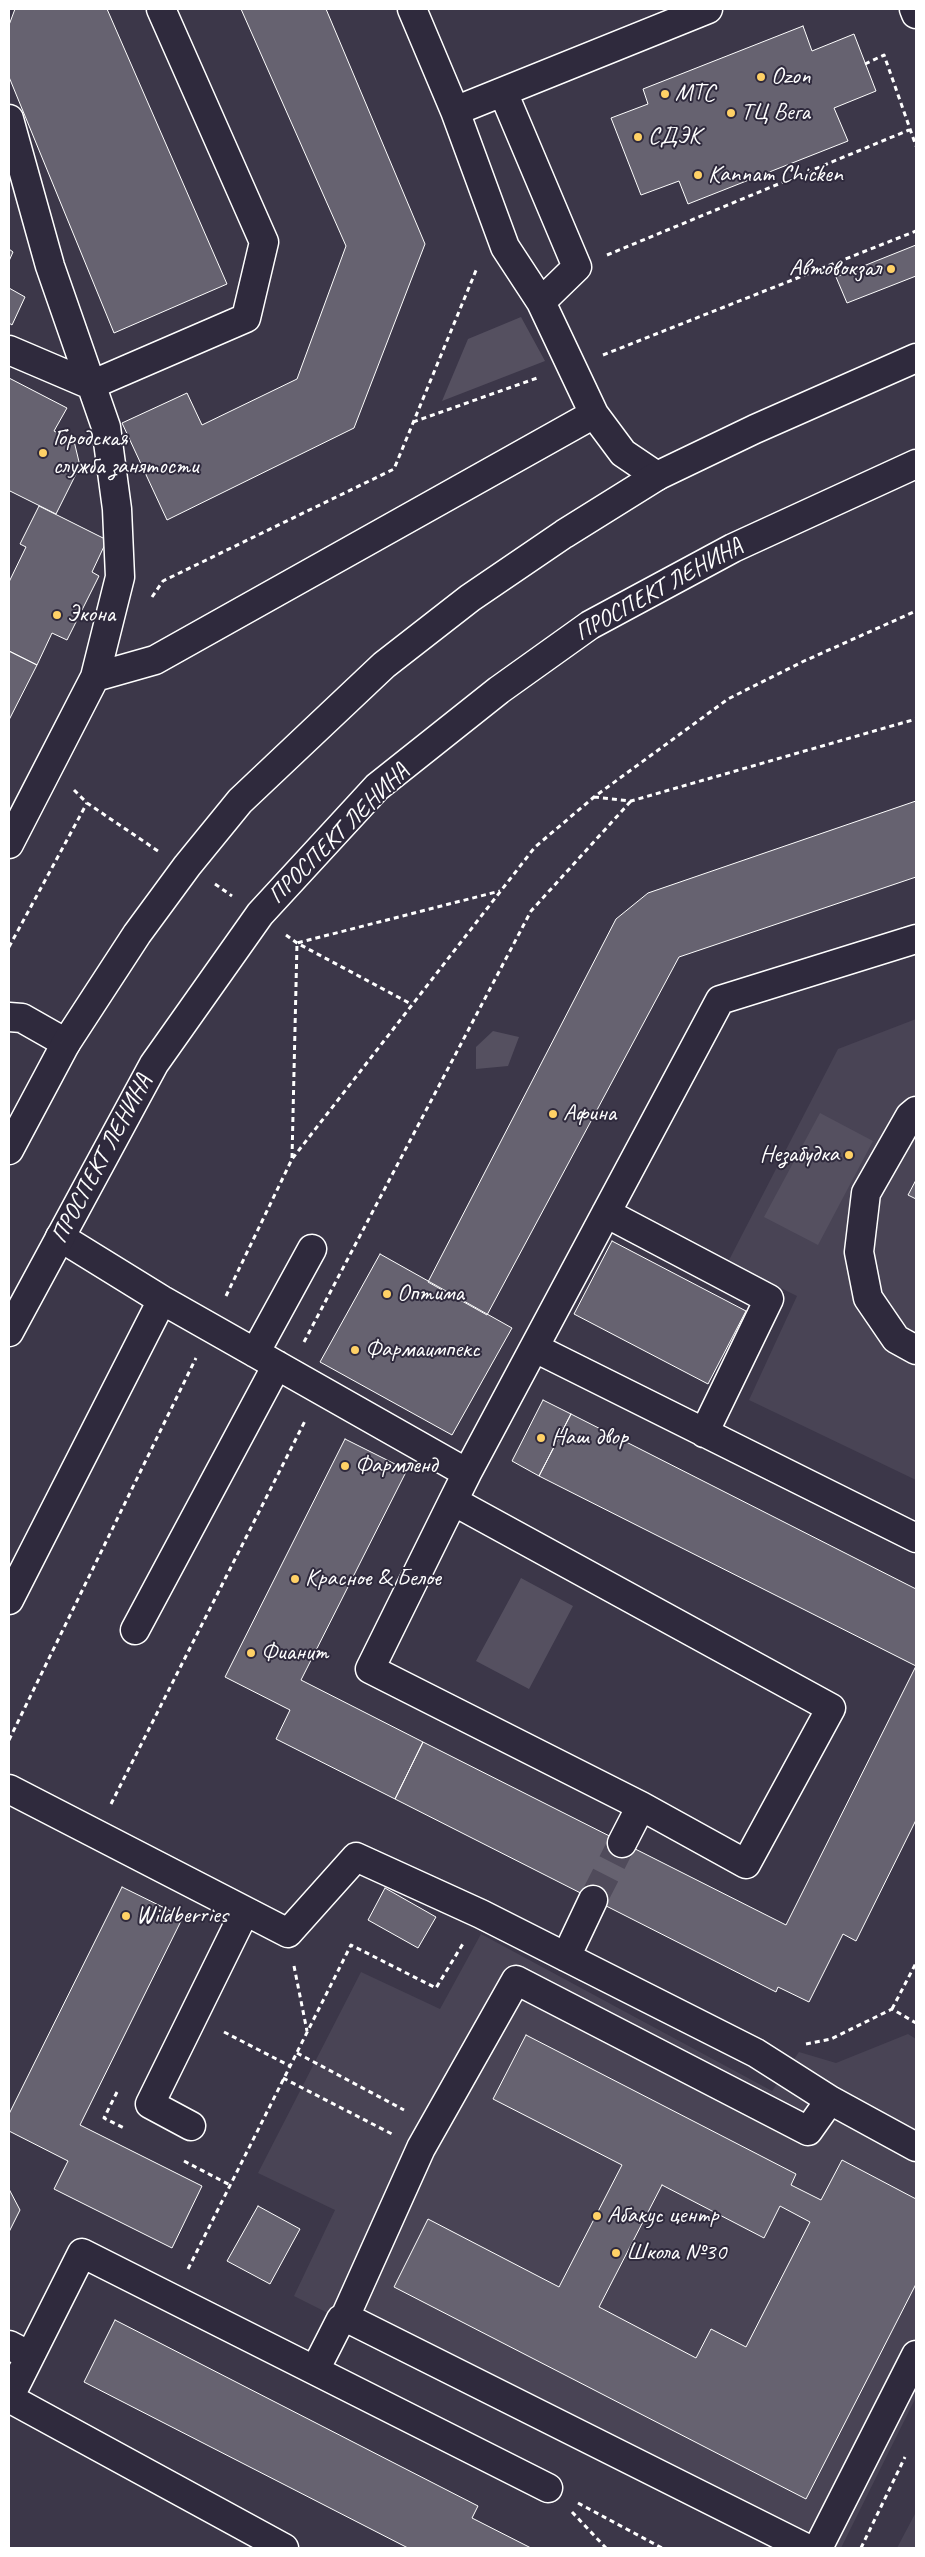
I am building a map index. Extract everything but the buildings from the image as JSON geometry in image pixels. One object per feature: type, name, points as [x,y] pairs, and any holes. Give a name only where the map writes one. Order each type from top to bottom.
[{"type":"main road","points":[[9,350],[91,385],[246,318],[264,242],[161,9]]},
{"type":"main road","points":[[412,9],[455,111],[505,247],[541,302],[594,414],[623,453],[658,476]]},
{"type":"main road","points":[[455,111],[708,9]]},
{"type":"main road","points":[[914,9],[916,14]]},
{"type":"main road","points":[[503,92],[576,268],[541,302]]},
{"type":"main road","points":[[9,119],[50,266],[106,428],[117,509],[120,577],[95,677],[9,844]]},
{"type":"main road","points":[[9,1150],[66,1043],[137,934],[187,866],[240,801],[384,665],[478,592],[564,534],[658,476],[754,428],[916,358]]},
{"type":"main road","points":[[95,677],[155,660],[594,414]]},
{"type":"main road","name":"ПРОСПЕКТ ЛЕНИНА","points":[[9,1332],[154,1064],[260,914],[377,787],[498,690],[590,625],[733,548],[916,464]]},
{"type":"main road","points":[[453,1501],[831,1708],[746,1864],[641,1806],[370,1669],[453,1501],[467,1473],[720,1000],[916,940]]},
{"type":"main road","points":[[9,1017],[22,1018],[66,1043]]},
{"type":"main road","points":[[916,1111],[910,1116],[866,1193],[859,1252],[868,1298],[896,1339],[916,1350]]},
{"type":"main road","points":[[606,1213],[770,1300],[704,1433]]},
{"type":"main road","points":[[60,1237],[162,1300],[467,1473]]},
{"type":"main road","points":[[135,1630],[274,1363],[312,1249]]},
{"type":"main road","points":[[9,1600],[162,1300]]},
{"type":"main road","points":[[535,1348],[916,1538]]},
{"type":"main road","points":[[9,1789],[288,1933],[356,1856],[481,1914],[756,2053],[830,2100],[916,2147]]},
{"type":"main road","points":[[622,1843],[641,1806]]},
{"type":"main road","points":[[566,1957],[593,1900]]},
{"type":"main road","points":[[192,2126],[150,2104],[245,1911]]},
{"type":"main road","points":[[315,2370],[341,2320],[345,2317],[427,2137],[516,1980],[808,2132],[830,2100]]},
{"type":"main road","points":[[284,2548],[9,2398],[19,2350],[82,2253],[548,2488]]},
{"type":"main road","points":[[345,2317],[806,2548]]},
{"type":"main road","points":[[818,2548],[916,2355]]},
{"type":"path","points":[[865,64],[884,55],[916,146]]},
{"type":"path","points":[[576,268],[909,130]]},
{"type":"path","points":[[413,422],[572,366],[916,232]]},
{"type":"path","points":[[146,605],[163,581],[394,469],[479,264]]},
{"type":"path","points":[[9,1740],[124,1509],[292,1159],[535,847],[594,797],[728,699],[802,662],[916,611]]},
{"type":"path","points":[[594,797],[631,801],[916,719]]},
{"type":"path","points":[[49,764],[87,804],[158,851],[187,866],[260,914],[297,944],[411,1004]]},
{"type":"path","points":[[274,1363],[531,911],[631,801]]},
{"type":"path","points":[[9,947],[87,804]]},
{"type":"path","points":[[297,944],[500,891]]},
{"type":"path","points":[[292,1159],[297,944]]},
{"type":"path","points":[[96,1834],[321,1390]]},
{"type":"path","points":[[173,2298],[351,1945],[436,1988],[481,1914]]},
{"type":"path","points":[[288,1933],[307,2031]]},
{"type":"path","points":[[756,2053],[831,2039],[892,2009],[916,1963]]},
{"type":"path","points":[[892,2009],[916,2023]]},
{"type":"path","points":[[193,2015],[290,2066]]},
{"type":"path","points":[[297,2053],[427,2137]]},
{"type":"path","points":[[284,2078],[427,2137]]},
{"type":"path","points":[[861,2548],[908,2452]]},
{"type":"path","points":[[548,2488],[606,2548]]},
{"type":"path","points":[[548,2488],[662,2548]]},
{"type":"shaded area","points":[[521,317],[545,361],[442,401],[468,339]]},
{"type":"shaded area","name":"Незабудка","points":[[916,1019],[916,1480],[749,1400],[797,1296],[728,1262],[838,1049]]},
{"type":"shaded area","points":[[493,1031],[519,1037],[508,1066],[476,1069],[476,1047]]},
{"type":"shaded area","points":[[820,1113],[873,1141],[818,1245],[764,1217]]},
{"type":"shaded area","points":[[521,1578],[573,1606],[529,1689],[476,1661]]},
{"type":"shaded area","name":"Школа №30","points":[[481,1934],[772,2091],[799,2052],[836,2063],[908,2034],[916,2039],[916,2397],[841,2548],[795,2548],[294,2296],[335,2210],[258,2173],[361,1972],[440,2009]]},
{"type":"shaded area","points":[[916,2512],[916,2548],[897,2548]]},
{"type":"tunnel","points":[[593,1900],[622,1843]]},
{"type":"place","name":"Ozon","points":[[761,77]]},
{"type":"place","name":"МТС","points":[[665,94]]},
{"type":"place","name":"ТЦ Вега","points":[[731,113]]},
{"type":"place","name":"СДЭК","points":[[638,137]]},
{"type":"place","name":"Kannam Chicken","points":[[698,175]]},
{"type":"place","name":"Автовокзал","points":[[891,269]]},
{"type":"place","name":"Городская служба занятости","points":[[43,453]]},
{"type":"place","name":"Экона","points":[[57,615]]},
{"type":"place","name":"Афина","points":[[553,1114]]},
{"type":"place","name":"Незабудка","points":[[849,1155]]},
{"type":"place","name":"Оптима","points":[[387,1294]]},
{"type":"place","name":"Фармаимпекс","points":[[355,1350]]},
{"type":"place","name":"Наш двор","points":[[541,1438]]},
{"type":"place","name":"Фармленд","points":[[345,1466]]},
{"type":"place","name":"Красное & Белое","points":[[295,1579]]},
{"type":"place","name":"Фианит","points":[[251,1653]]},
{"type":"place","name":"Wildberries","points":[[126,1916]]},
{"type":"place","name":"Абакус центр","points":[[597,2216]]},
{"type":"place","name":"Школа №30","points":[[616,2253]]}]
